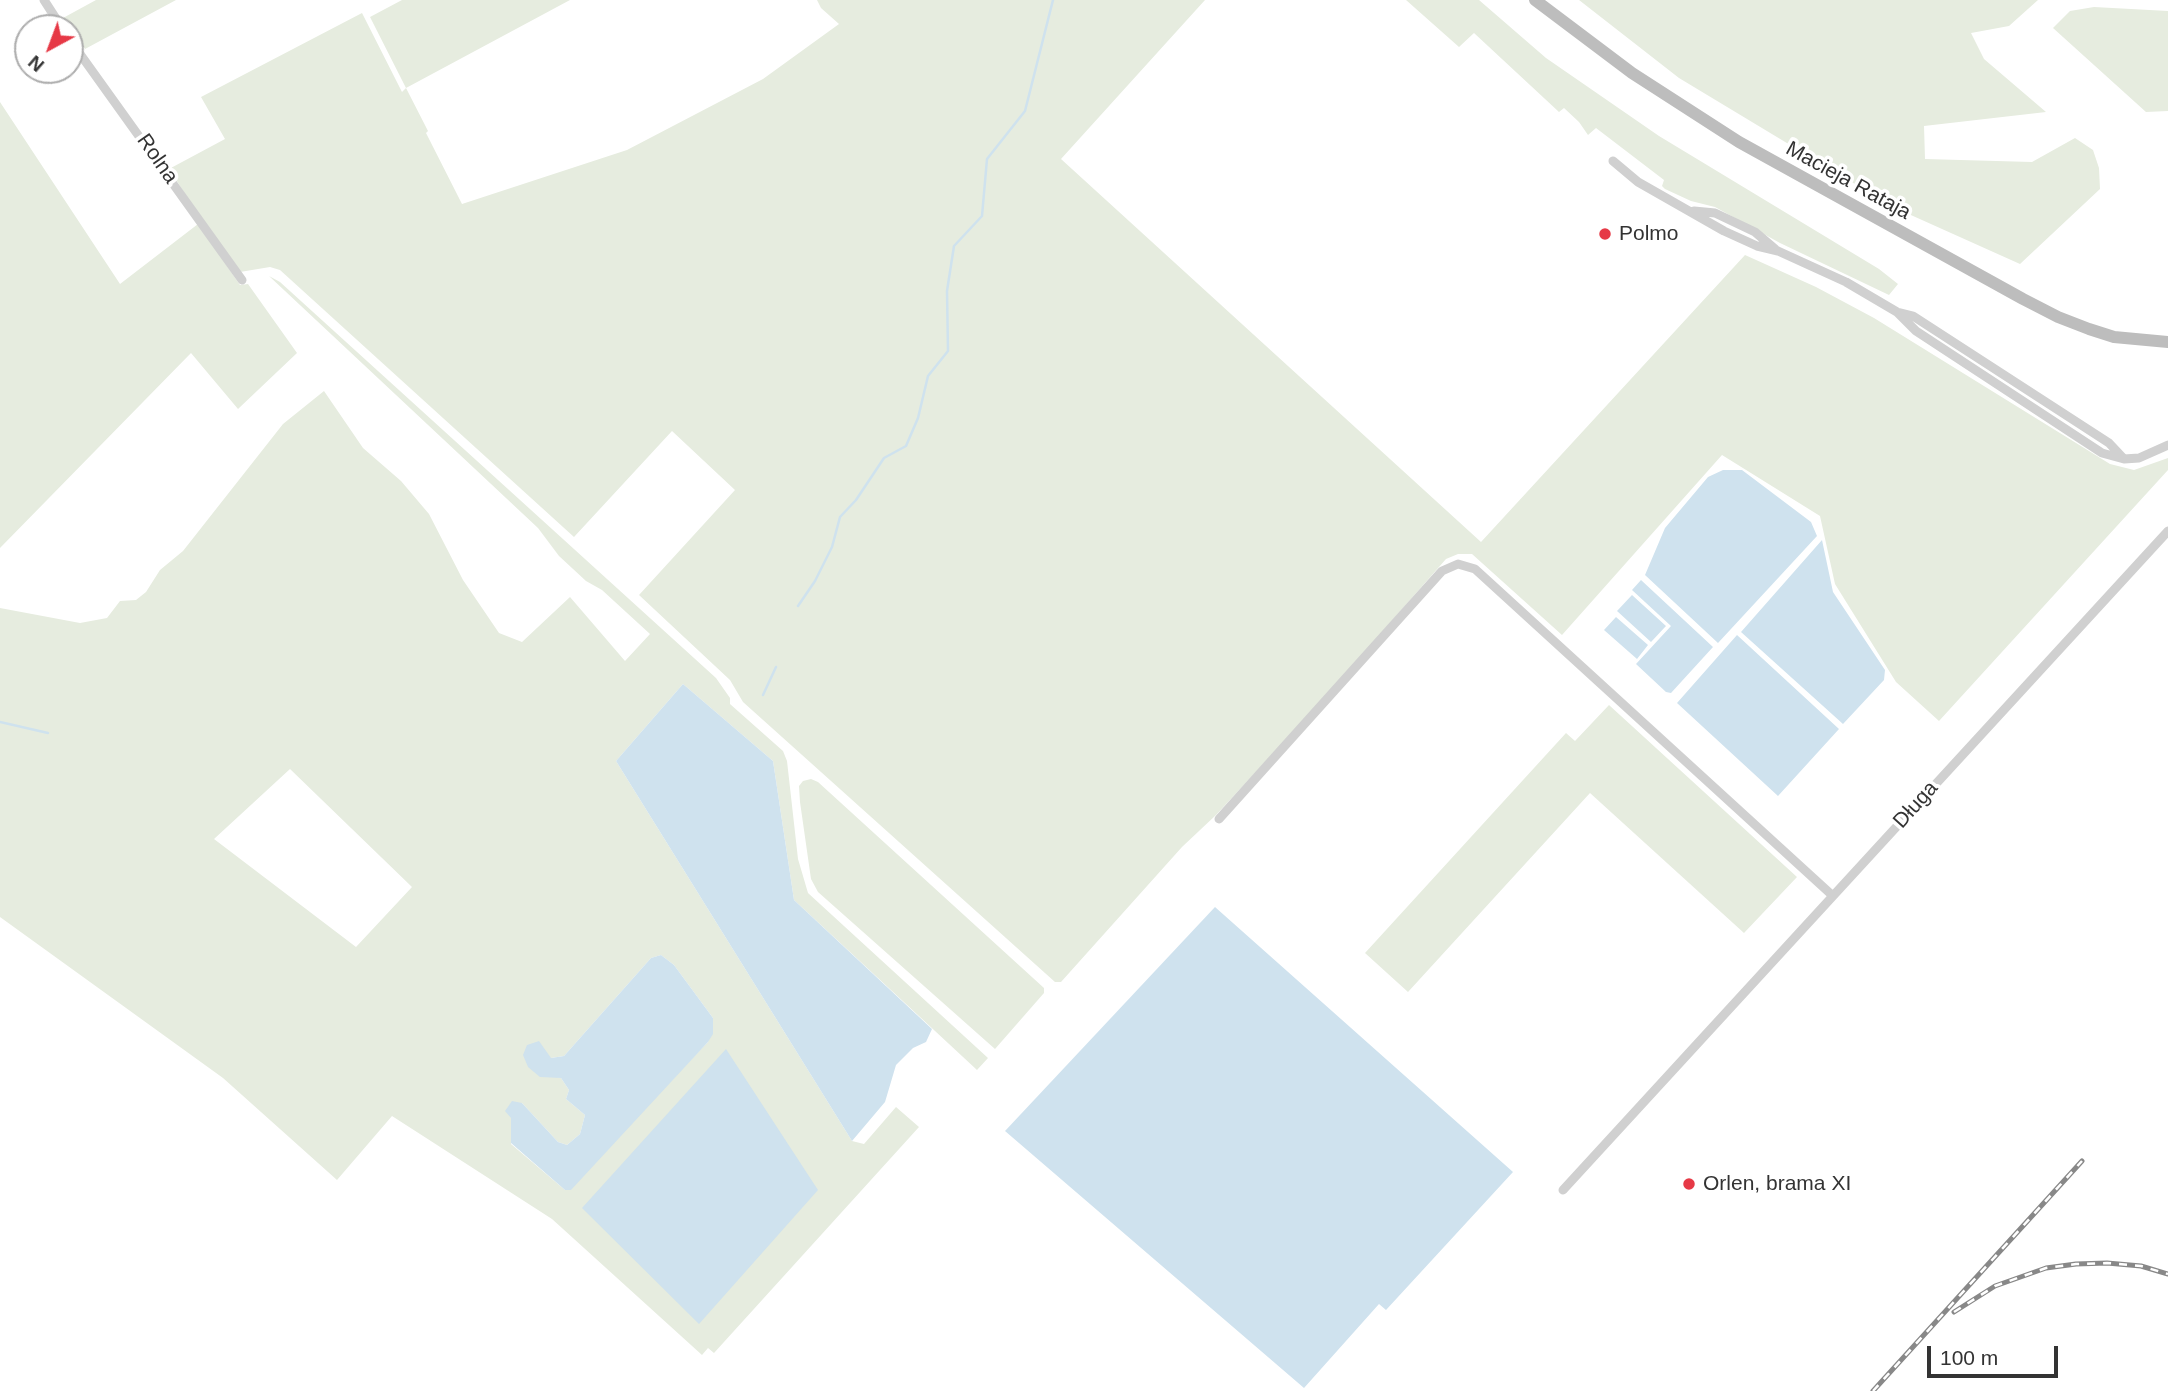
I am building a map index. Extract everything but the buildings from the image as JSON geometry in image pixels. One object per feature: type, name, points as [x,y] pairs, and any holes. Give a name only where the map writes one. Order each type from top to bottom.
[{"type":"main road","name":"Macieja Rataja","points":[[1535,0],[1632,73],[1739,142],[2023,299],[2089,330],[2114,337],[2168,342]]},
{"type":"street","name":"Rolna","points":[[84,59],[243,280]]},
{"type":"street","points":[[1613,161],[1638,182],[1692,211],[1715,213],[1755,232],[1778,251],[1846,282],[1897,312],[1916,331],[2102,453],[2123,459],[2139,458],[2168,445]]},
{"type":"street","name":"Długa","points":[[1563,1190],[2168,531]]},
{"type":"street","points":[[1219,820],[1442,571],[1458,564],[1475,569],[1833,896]]},
{"type":"shaded area","points":[[96,0],[176,0],[85,49],[84,14],[70,14]]},
{"type":"shaded area","points":[[402,0],[570,0],[406,88],[370,17]]},
{"type":"shaded area","points":[[817,0],[1205,0],[1061,159],[1481,542],[1745,255],[1816,287],[1874,318],[2110,464],[2134,470],[2168,458],[2168,470],[1939,721],[1896,682],[1835,584],[1820,516],[1722,455],[1562,635],[1472,554],[1458,554],[1446,559],[1324,698],[1216,815],[1182,847],[1061,982],[1055,982],[743,702],[730,680],[639,595],[735,490],[672,431],[574,537],[280,270],[270,267],[240,272],[169,169],[225,139],[201,97],[362,13],[402,92],[406,88],[462,204],[627,150],[763,79],[839,24],[821,8]]},
{"type":"shaded area","points":[[1406,0],[1479,0],[1546,58],[1659,136],[1879,269],[1898,284],[1889,295],[1780,243],[1715,207],[1691,201],[1665,189],[1662,186],[1664,180],[1596,128],[1588,135],[1564,108],[1559,112],[1474,33],[1459,47]]},
{"type":"shaded area","points":[[1579,0],[2038,0],[2009,26],[1971,33],[1984,59],[2046,112],[1924,126],[1925,159],[2032,162],[2075,138],[2093,150],[2099,168],[2100,189],[2020,264],[1893,207],[1679,78]]},
{"type":"shaded area","points":[[2094,7],[2168,11],[2168,111],[2146,112],[2053,28],[2070,11]]},
{"type":"shaded area","points":[[0,102],[120,284],[198,224],[240,285],[248,284],[297,353],[238,409],[191,353],[0,548]]},
{"type":"shaded area","points":[[269,276],[280,282],[716,678],[730,698],[730,704],[783,751],[787,761],[798,859],[808,893],[988,1058],[977,1070],[794,900],[773,761],[683,684],[616,761],[852,1141],[864,1144],[896,1107],[919,1127],[714,1353],[708,1348],[702,1355],[552,1219],[392,1116],[337,1180],[223,1078],[0,917],[0,608],[80,623],[107,618],[120,601],[136,600],[146,592],[160,570],[183,551],[283,424],[324,391],[363,448],[401,481],[429,514],[463,580],[499,633],[522,642],[570,597],[625,661],[650,634],[602,590],[586,581],[559,556],[538,528]],"holes":[[[290,769],[412,887],[356,947],[214,839]],[[661,955],[674,965],[713,1018],[708,1042],[565,1190],[511,1144],[511,1118],[522,1103],[558,1142],[567,1145],[580,1134],[585,1115],[566,1099],[569,1090],[561,1078],[548,1075],[551,1058],[564,1056],[651,958]]]},
{"type":"shaded area","points":[[1609,705],[1797,877],[1744,933],[1590,793],[1408,992],[1365,953],[1566,733],[1575,741]]},
{"type":"shaded area","points":[[811,779],[818,782],[1044,988],[1044,993],[995,1049],[818,892],[811,879],[799,786],[803,781]]},
{"type":"water","points":[[1723,470],[1742,470],[1811,522],[1817,536],[1718,643],[1645,575],[1665,528],[1708,477]]},
{"type":"water","points":[[1822,540],[1833,592],[1885,670],[1884,680],[1843,724],[1741,632]]},
{"type":"water","points":[[1641,580],[1713,647],[1671,693],[1666,692],[1636,664],[1671,626],[1632,590]]},
{"type":"water","points":[[1632,595],[1666,626],[1651,642],[1617,611]]},
{"type":"water","points":[[1616,617],[1648,645],[1637,659],[1604,630]]},
{"type":"water","points":[[1737,635],[1839,729],[1778,796],[1677,703]]},
{"type":"water","points":[[683,684],[773,761],[794,900],[932,1029],[926,1042],[913,1048],[896,1065],[885,1102],[852,1141],[616,761]]},
{"type":"water","points":[[1215,907],[1513,1172],[1386,1310],[1379,1304],[1304,1388],[1005,1131]]},
{"type":"water","points":[[661,955],[674,965],[713,1018],[713,1034],[571,1190],[565,1190],[511,1143],[511,1118],[505,1111],[512,1101],[522,1103],[558,1142],[567,1145],[580,1134],[585,1115],[566,1099],[569,1090],[561,1078],[540,1077],[528,1067],[523,1055],[527,1045],[539,1041],[551,1058],[564,1056],[651,958]]},
{"type":"water","points":[[726,1049],[818,1190],[699,1324],[582,1208]]},
{"type":"waterway","points":[[798,606],[815,581],[832,547],[840,517],[856,500],[884,458],[906,446],[918,418],[928,376],[948,351],[947,291],[954,246],[982,216],[987,159],[1025,111],[1053,0]]},
{"type":"waterway","points":[[763,695],[776,667]]},
{"type":"waterway","points":[[0,722],[48,733]]},
{"type":"railway","points":[[1873,1391],[2082,1161]]},
{"type":"railway","points":[[1954,1312],[1995,1286],[2046,1268],[2107,1263],[2141,1266],[2168,1274]]},
{"type":"place","name":"Polmo","points":[[1605,234]]},
{"type":"place","name":"Orlen, brama XI","points":[[1689,1184]]}]
